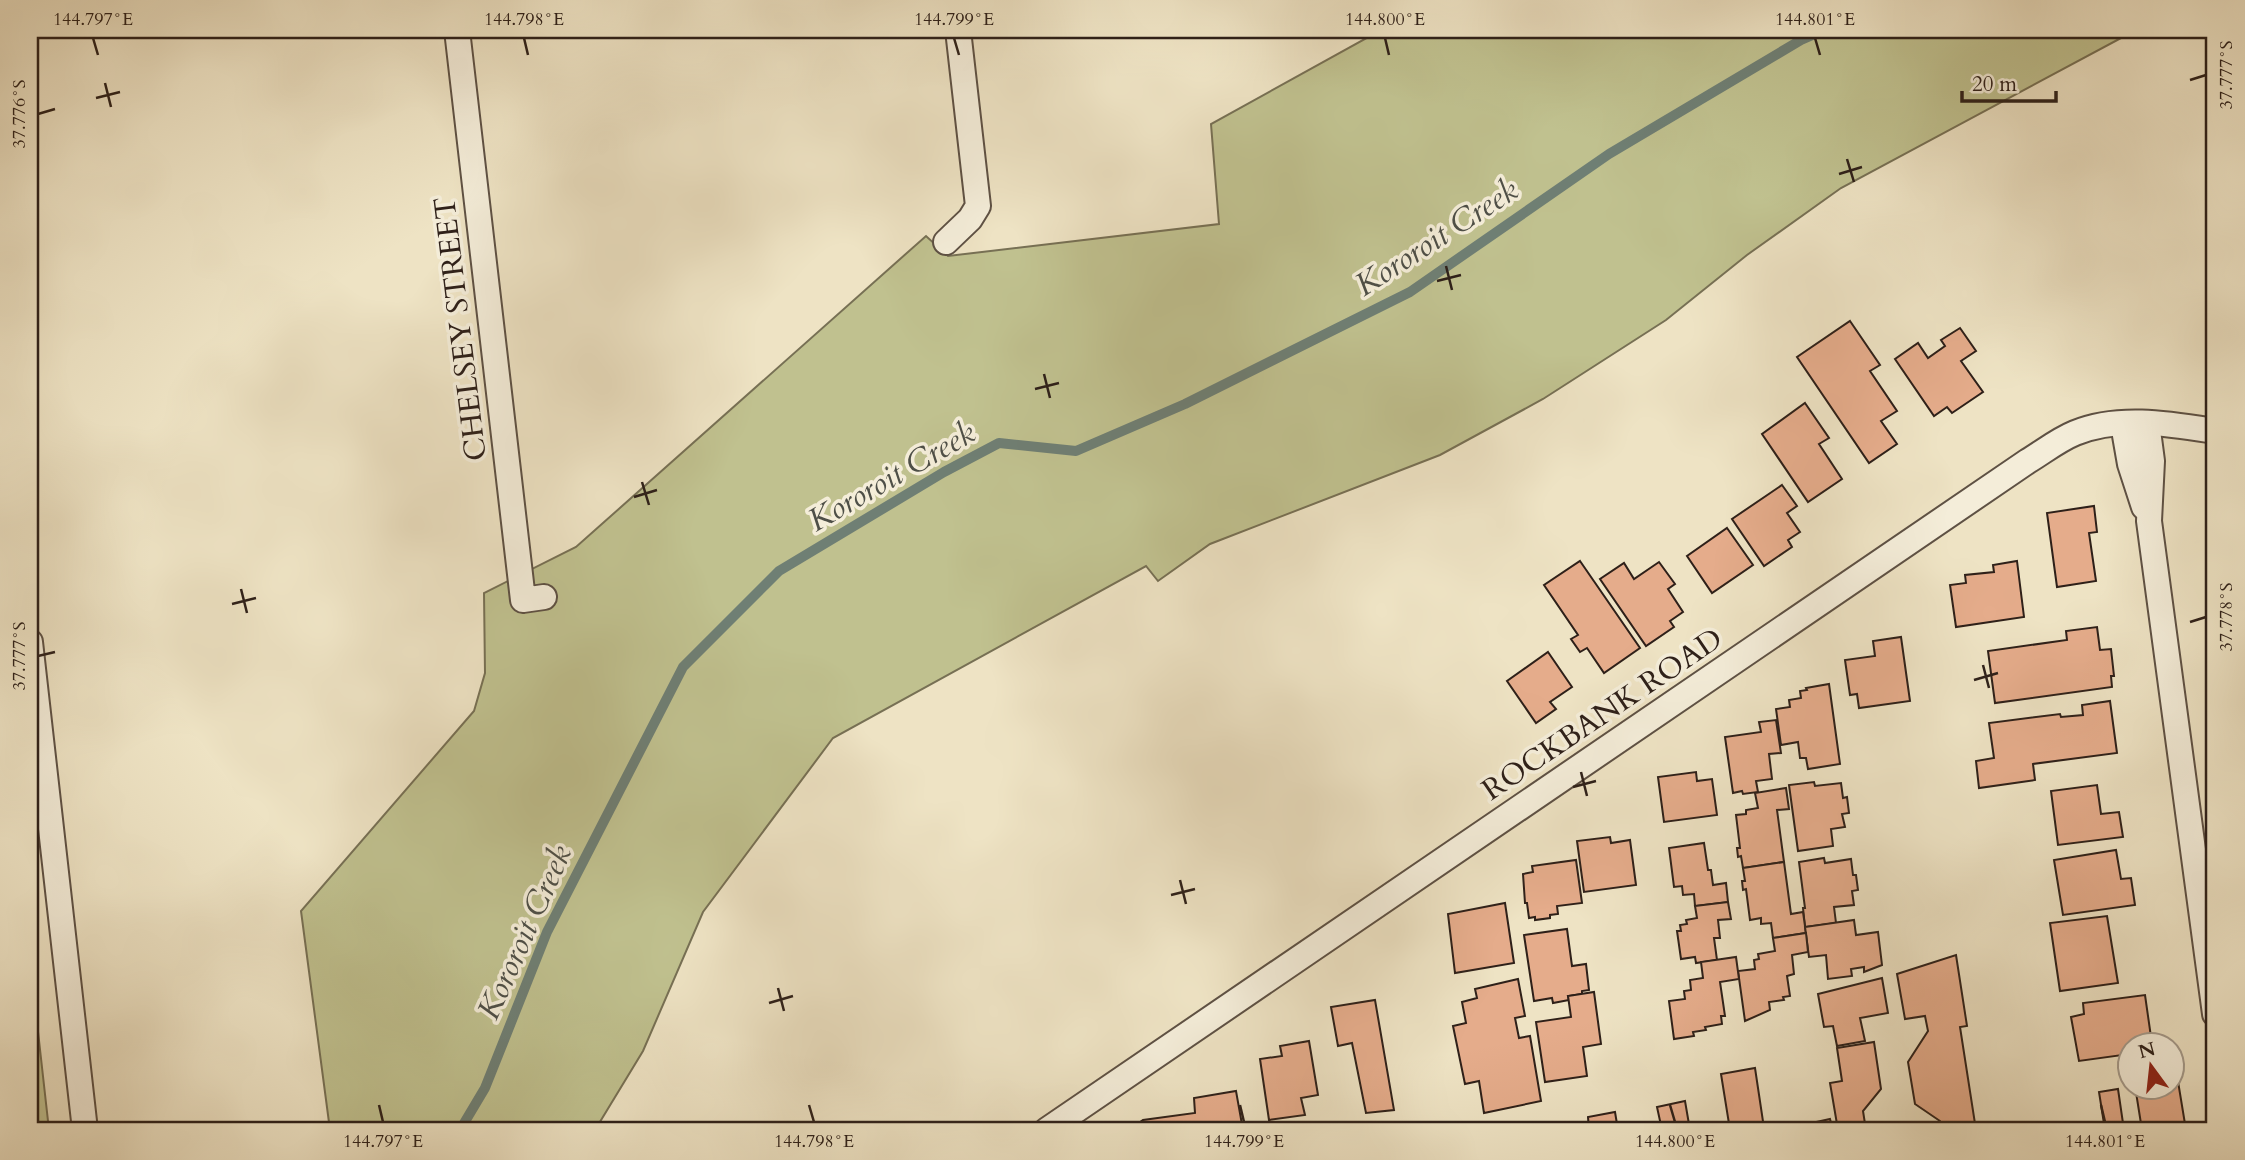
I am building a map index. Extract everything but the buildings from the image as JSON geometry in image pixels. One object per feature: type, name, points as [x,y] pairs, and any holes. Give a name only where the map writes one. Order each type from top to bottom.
[{"type":"street","name":"CHELSEY STREET","points":[[457,30],[523,600],[544,597]]},
{"type":"street","points":[[946,242],[970,219],[978,206],[958,30]]},
{"type":"street","points":[[2135,423],[2130,464],[2149,521],[2215,1014]]},
{"type":"street","name":"ROCKBANK ROAD","points":[[1047,1130],[2028,461],[2072,434],[2094,426],[2135,423],[2215,431]]},
{"type":"street","points":[[30,642],[85,1130]]},
{"type":"green space","points":[[1381,30],[2136,30],[1841,188],[1747,255],[1666,320],[1543,399],[1440,455],[1210,544],[1158,581],[1146,566],[833,738],[703,912],[643,1051],[595,1130],[330,1130],[301,911],[474,711],[485,673],[484,593],[576,547],[926,236],[948,256],[1219,224],[1211,124]]},
{"type":"green space","points":[[30,960],[49,1130],[30,1130]]},
{"type":"waterway","name":"Kororoit Creek","points":[[460,1130],[485,1088],[547,932],[683,667],[779,571],[944,472],[999,443],[1076,451],[1185,404],[1410,292],[1609,154],[1801,40],[1824,30]]}]
